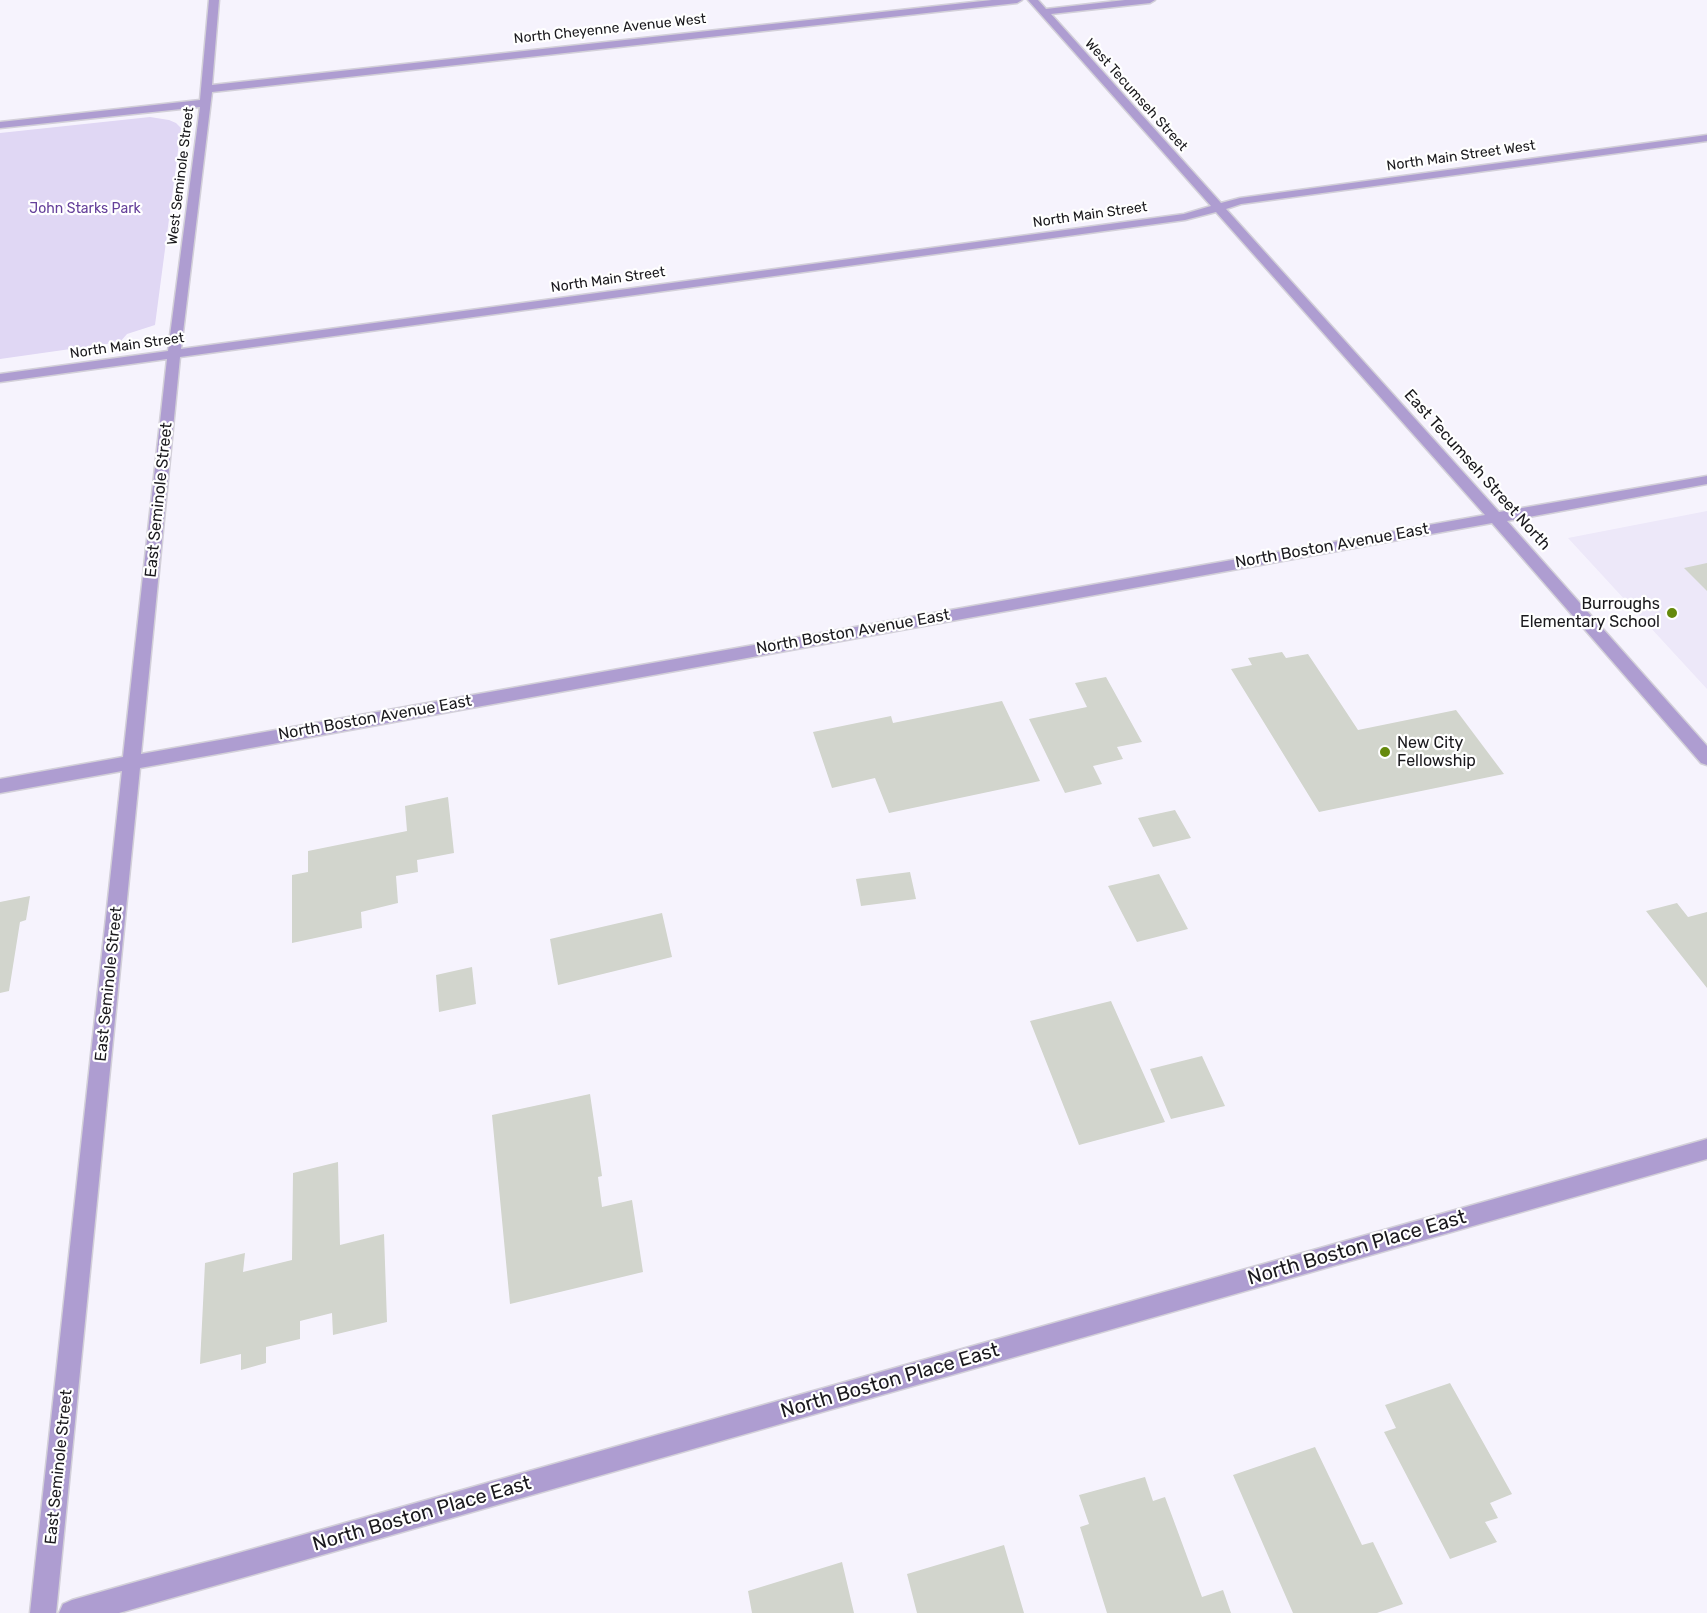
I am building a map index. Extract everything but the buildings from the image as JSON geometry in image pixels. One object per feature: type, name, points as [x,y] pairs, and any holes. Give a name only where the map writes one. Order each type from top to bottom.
[{"type":"street","name":"West Seminole Street","points":[[174,354],[207,89],[214,0]]},
{"type":"street","name":"North Cheyenne Avenue West","points":[[207,89],[1017,0]]},
{"type":"street","name":"West Tecumseh Street","points":[[1033,0],[1220,207]]},
{"type":"street","points":[[1043,12],[1150,0]]},
{"type":"street","points":[[0,125],[205,103]]},
{"type":"street","name":"North Main Street West","points":[[1220,207],[1240,201],[1707,138]]},
{"type":"street","name":"North Main Street","points":[[0,378],[1185,217],[1220,207]]},
{"type":"street","name":"East Tecumseh Street North","points":[[1220,207],[1707,758]]},
{"type":"street","name":"East Seminole Street","points":[[43,1613],[174,354]]},
{"type":"street","name":"North Boston Avenue East","points":[[0,786],[1707,480]]},
{"type":"street","name":"North Boston Place East","points":[[72,1613],[1707,1149]]},
{"type":"shaded area","name":"Burroughs Elementary School","points":[[1707,511],[1707,689],[1568,538]]},
{"type":"green space","name":"John Starks Park","points":[[150,117],[169,120],[181,128],[155,325],[127,334],[120,342],[0,359],[0,133]]},
{"type":"place","name":"Burroughs Elementary School","points":[[1672,613]]},
{"type":"place","name":"New City Fellowship","points":[[1385,752]]}]
